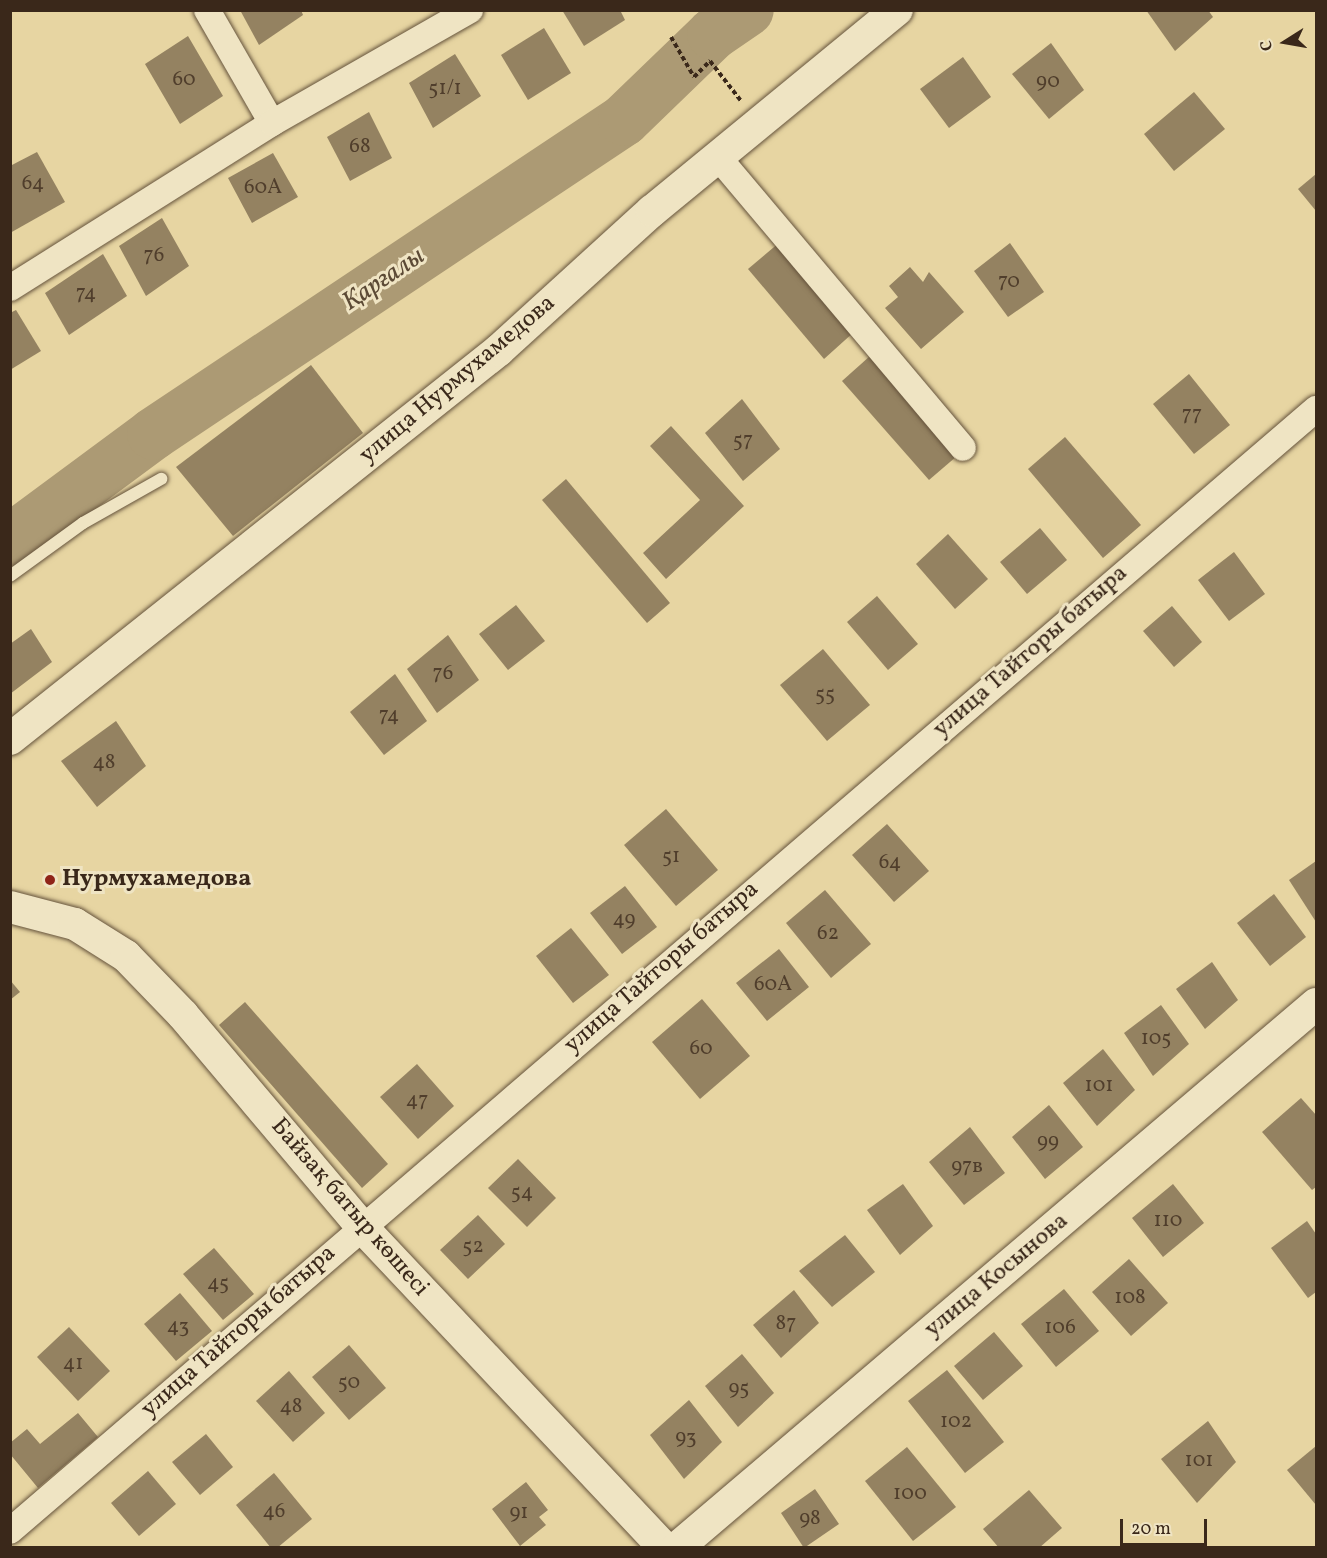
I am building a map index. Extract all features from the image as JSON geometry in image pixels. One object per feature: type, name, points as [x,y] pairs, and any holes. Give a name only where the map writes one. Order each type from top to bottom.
[{"type":"street","points":[[207,10],[272,123]]},
{"type":"street","points":[[10,288],[272,123],[470,10]]},
{"type":"street","name":"улица Нурмухамедова","points":[[10,739],[499,350],[718,157],[897,10]]},
{"type":"street","points":[[718,157],[963,448]]},
{"type":"street","name":"улица Тайторы батыра","points":[[10,1531],[361,1226],[1317,409]]},
{"type":"street","name":"Байзақ батыр көшесі","points":[[10,907],[75,924],[126,956],[183,1015],[361,1226],[664,1548]]},
{"type":"street","name":"улица Косынова","points":[[677,1548],[1317,1004]]},
{"type":"lane","points":[[10,576],[83,523],[161,479]]},
{"type":"path","points":[[671,37],[694,77],[710,61],[747,108]]},
{"type":"building","points":[[240,10],[301,10],[303,15],[259,45]]},
{"type":"building","points":[[562,10],[620,10],[625,20],[584,46]]},
{"type":"building","points":[[1146,10],[1208,10],[1213,17],[1175,51]]},
{"type":"building","points":[[544,28],[571,73],[528,100],[501,55]]},
{"type":"building","points":[[188,36],[223,96],[180,124],[145,64]]},
{"type":"building","points":[[1051,43],[1084,90],[1049,119],[1012,74]]},
{"type":"building","points":[[455,54],[481,96],[433,128],[409,83]]},
{"type":"building","points":[[963,57],[991,97],[949,128],[920,89]]},
{"type":"building","points":[[1194,92],[1225,129],[1174,171],[1144,134]]},
{"type":"building","points":[[369,112],[392,158],[350,181],[327,137]]},
{"type":"building","points":[[37,152],[65,202],[10,233],[10,166]]},
{"type":"building","points":[[273,153],[298,197],[252,223],[228,178]]},
{"type":"building","points":[[1316,174],[1316,211],[1298,189]]},
{"type":"building","points":[[162,218],[189,266],[146,296],[119,246]]},
{"type":"building","points":[[780,242],[854,332],[824,359],[748,269]]},
{"type":"building","points":[[1010,243],[1044,292],[1008,317],[974,271]]},
{"type":"building","points":[[103,254],[127,296],[69,335],[45,293]]},
{"type":"building","points":[[910,267],[923,282],[929,272],[964,312],[921,349],[885,308],[898,297],[889,286]]},
{"type":"building","points":[[16,310],[41,351],[10,370],[10,313]]},
{"type":"building","points":[[870,356],[957,456],[929,480],[842,381]]},
{"type":"building","points":[[311,365],[363,433],[233,536],[176,467]]},
{"type":"building","points":[[1189,374],[1230,425],[1194,454],[1153,404]]},
{"type":"building","points":[[742,399],[780,449],[743,481],[705,433]]},
{"type":"building","points":[[671,426],[744,506],[666,579],[643,553],[700,500],[650,446]]},
{"type":"building","points":[[1065,437],[1141,525],[1103,558],[1028,469]]},
{"type":"building","points":[[566,479],[670,603],[647,623],[542,500]]},
{"type":"building","points":[[1040,528],[1067,560],[1027,594],[1000,562]]},
{"type":"building","points":[[948,534],[988,579],[955,609],[916,564]]},
{"type":"building","points":[[1234,552],[1265,594],[1229,621],[1198,580]]},
{"type":"building","points":[[877,596],[918,644],[888,670],[847,622]]},
{"type":"building","points":[[516,605],[545,641],[508,670],[479,634]]},
{"type":"building","points":[[1172,606],[1202,642],[1174,667],[1143,631]]},
{"type":"building","points":[[31,629],[52,662],[10,694],[10,644]]},
{"type":"building","points":[[448,635],[479,680],[437,713],[407,669]]},
{"type":"building","points":[[823,649],[870,705],[827,741],[780,685]]},
{"type":"building","points":[[395,674],[427,721],[384,755],[350,712]]},
{"type":"building","points":[[116,721],[146,766],[97,807],[61,761]]},
{"type":"building","points":[[666,809],[718,870],[676,906],[624,845]]},
{"type":"building","points":[[887,824],[929,871],[894,902],[852,855]]},
{"type":"building","points":[[1316,861],[1316,922],[1289,880]]},
{"type":"building","points":[[625,886],[657,927],[622,954],[590,913]]},
{"type":"building","points":[[825,890],[871,944],[831,978],[786,923]]},
{"type":"building","points":[[1274,894],[1306,937],[1270,966],[1237,923]]},
{"type":"building","points":[[571,928],[609,975],[573,1003],[536,956]]},
{"type":"building","points":[[779,949],[809,987],[767,1021],[736,983]]},
{"type":"building","points":[[1212,962],[1238,1000],[1205,1029],[1176,989]]},
{"type":"building","points":[[10,980],[20,992],[10,1000]]},
{"type":"building","points":[[702,999],[750,1056],[700,1099],[652,1042]]},
{"type":"building","points":[[245,1002],[388,1164],[362,1188],[219,1025]]},
{"type":"building","points":[[1161,1005],[1189,1044],[1153,1076],[1124,1033]]},
{"type":"building","points":[[1103,1049],[1135,1090],[1097,1126],[1063,1083]]},
{"type":"building","points":[[417,1064],[454,1106],[418,1139],[380,1097]]},
{"type":"building","points":[[1301,1098],[1316,1115],[1316,1187],[1312,1190],[1262,1132]]},
{"type":"building","points":[[1049,1105],[1083,1147],[1045,1179],[1012,1137]]},
{"type":"building","points":[[970,1127],[1005,1173],[964,1205],[929,1162]]},
{"type":"building","points":[[518,1159],[556,1198],[527,1227],[488,1188]]},
{"type":"building","points":[[903,1184],[933,1226],[900,1255],[867,1210]]},
{"type":"building","points":[[1173,1184],[1204,1223],[1163,1257],[1132,1218]]},
{"type":"building","points":[[478,1215],[505,1244],[468,1279],[440,1250]]},
{"type":"building","points":[[1307,1221],[1316,1234],[1316,1292],[1308,1298],[1271,1248]]},
{"type":"building","points":[[845,1235],[875,1272],[832,1307],[799,1271]]},
{"type":"building","points":[[214,1248],[254,1294],[223,1320],[183,1274]]},
{"type":"building","points":[[1129,1259],[1168,1303],[1131,1336],[1092,1292]]},
{"type":"building","points":[[1064,1289],[1099,1331],[1056,1367],[1021,1324]]},
{"type":"building","points":[[794,1290],[819,1323],[781,1358],[753,1325]]},
{"type":"building","points":[[180,1293],[212,1331],[176,1361],[144,1324]]},
{"type":"building","points":[[69,1327],[110,1371],[78,1401],[37,1357]]},
{"type":"building","points":[[994,1332],[1023,1366],[983,1400],[954,1366]]},
{"type":"building","points":[[349,1345],[386,1388],[349,1420],[312,1377]]},
{"type":"building","points":[[742,1354],[774,1393],[738,1427],[705,1386]]},
{"type":"building","points":[[947,1370],[1004,1442],[965,1473],[908,1401]]},
{"type":"building","points":[[289,1371],[325,1413],[293,1442],[256,1401]]},
{"type":"building","points":[[689,1400],[722,1442],[684,1479],[650,1435]]},
{"type":"building","points":[[78,1413],[98,1437],[38,1488],[10,1454],[10,1443],[27,1429],[40,1444]]},
{"type":"building","points":[[1208,1421],[1236,1462],[1197,1503],[1161,1459]]},
{"type":"building","points":[[206,1434],[233,1467],[200,1495],[172,1462]]},
{"type":"building","points":[[1316,1446],[1316,1505],[1287,1470]]},
{"type":"building","points":[[907,1447],[956,1507],[913,1541],[865,1481]]},
{"type":"building","points":[[148,1471],[176,1504],[139,1536],[111,1503]]},
{"type":"building","points":[[274,1473],[312,1519],[277,1548],[271,1548],[236,1505]]},
{"type":"building","points":[[526,1482],[548,1510],[539,1517],[546,1525],[520,1546],[492,1509]]},
{"type":"building","points":[[815,1489],[839,1524],[804,1548],[781,1513]]},
{"type":"building","points":[[1029,1490],[1062,1528],[1039,1548],[999,1548],[983,1529]]},
{"type":"waterway","name":"Қарғалы","points":[[10,540],[153,434],[624,120],[713,34],[748,10]]},
{"type":"place","name":"Нурмухамедова","points":[[50,880]]}]
